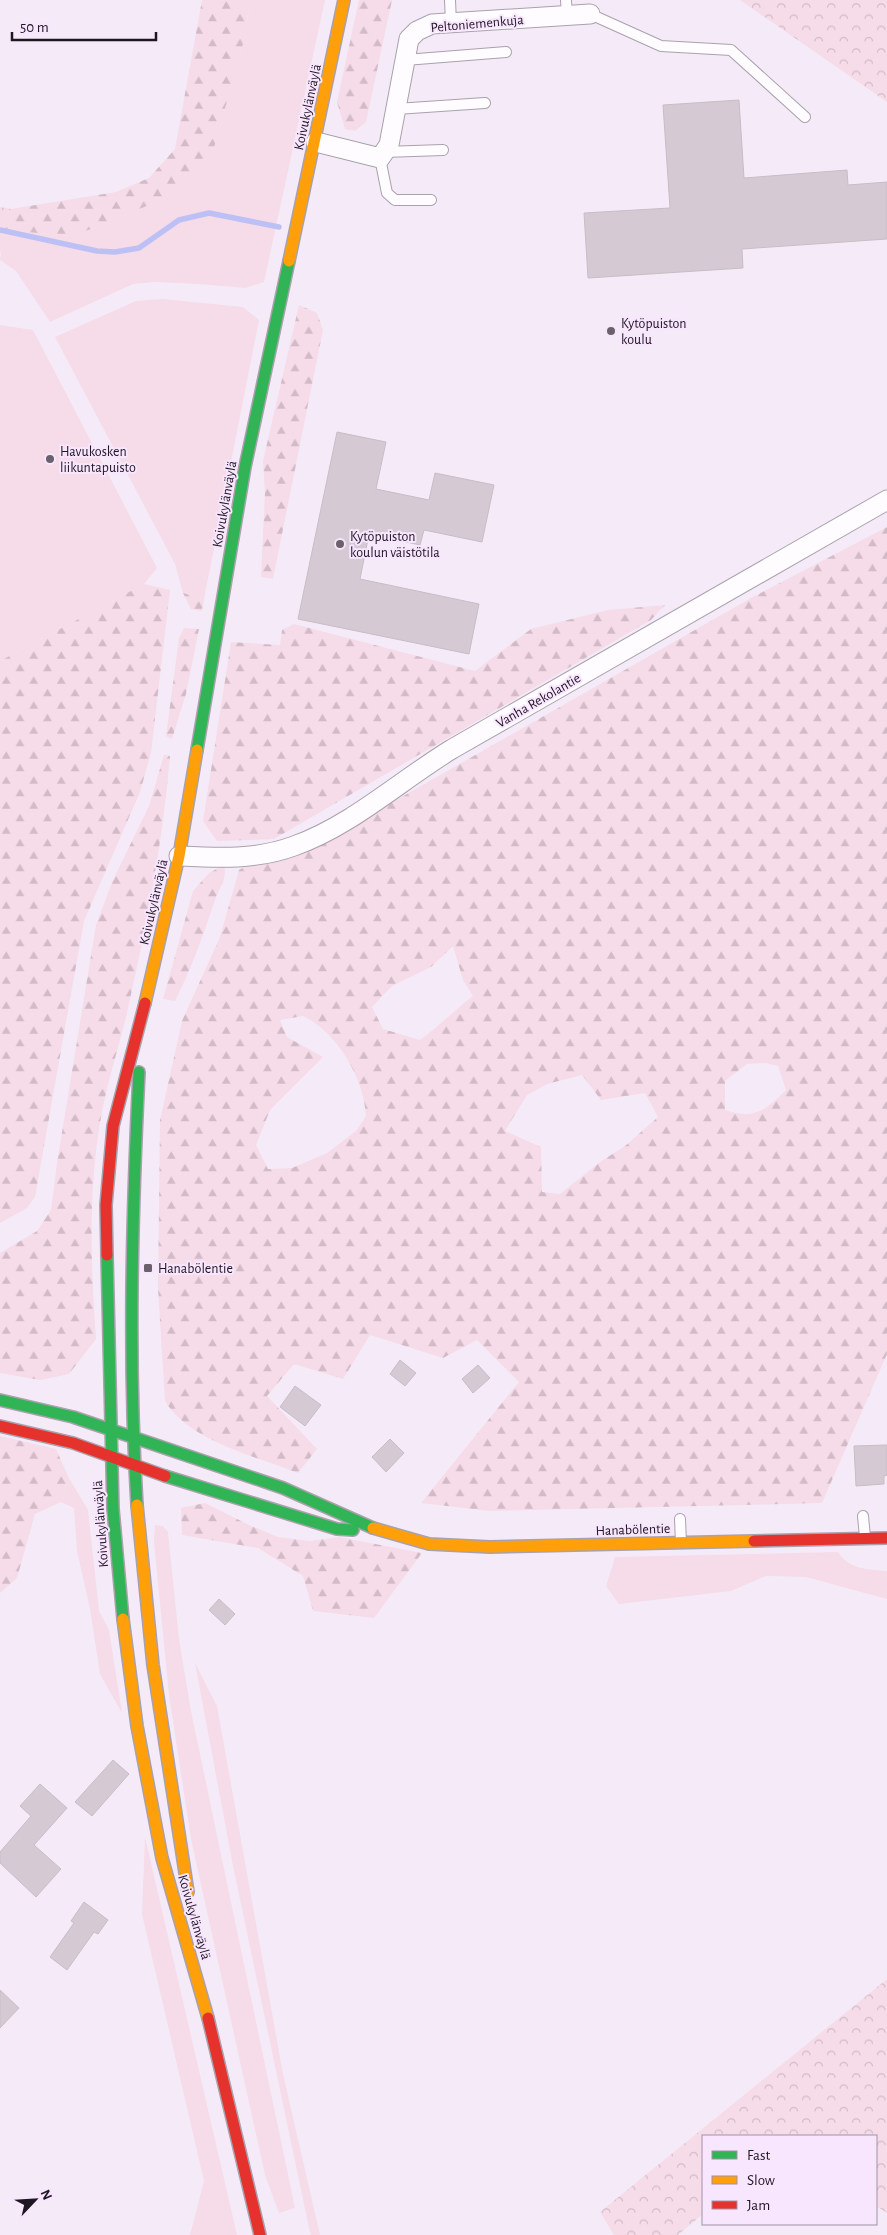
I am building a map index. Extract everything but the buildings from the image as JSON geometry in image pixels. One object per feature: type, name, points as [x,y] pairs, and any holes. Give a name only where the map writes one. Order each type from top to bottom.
[{"type":"main road","name":"Koivukylänväylä","points":[[260,2235],[210,2024],[162,1858],[137,1726],[122,1614],[113,1509],[106,1205],[113,1126],[142,1015],[179,856],[245,467],[316,142],[344,0]]},
{"type":"main road","name":"Koivukylänväylä","points":[[142,1015],[132,1198],[135,1439],[139,1525],[160,1722],[189,1900]]},
{"type":"main road","name":"Hanabölentie","points":[[0,1400],[73,1417],[283,1488],[381,1532]]},
{"type":"main road","name":"Hanabölentie","points":[[0,1426],[73,1443],[180,1481],[337,1529],[381,1532],[429,1544],[490,1547],[887,1538]]},
{"type":"main road","name":"Koivukylänväylä","points":[[192,1919],[210,2024]]},
{"type":"street","name":"Peltoniemenkuja","points":[[382,155],[389,145],[409,39],[417,31],[432,24],[567,8],[590,14]]},
{"type":"street","points":[[316,142],[382,155]]},
{"type":"street","name":"Vanha Rekolantie","points":[[179,856],[232,859],[271,854],[328,831],[449,751],[887,500]]},
{"type":"lane","points":[[450,0],[451,22]]},
{"type":"lane","points":[[590,14],[661,46],[731,50],[805,117]]},
{"type":"lane","points":[[405,60],[506,52]]},
{"type":"lane","points":[[396,108],[485,103]]},
{"type":"lane","points":[[431,200],[395,200],[387,193],[382,155],[443,150]]},
{"type":"lane","points":[[863,1516],[865,1539]]},
{"type":"lane","points":[[680,1519],[681,1543]]},
{"type":"green space","points":[[202,0],[250,0],[244,40],[214,148],[180,191],[113,221],[72,236],[4,230],[11,209],[116,192],[149,178],[175,149]]},
{"type":"green space","points":[[250,0],[325,0],[264,282],[245,288],[154,282],[133,284],[50,322],[16,271],[0,260],[4,230],[72,236],[113,221],[180,191],[214,148],[244,40]]},
{"type":"green space","points":[[359,0],[392,0],[366,122],[355,131],[345,129],[337,102]]},
{"type":"green space","points":[[740,0],[887,0],[887,102]]},
{"type":"green space","points":[[0,207],[11,209],[0,254]]},
{"type":"green space","points":[[163,299],[243,307],[259,320],[204,599],[183,593],[175,564],[55,337],[136,301]]},
{"type":"green space","points":[[299,305],[317,313],[323,330],[273,579],[261,577],[265,493],[263,461]]},
{"type":"green space","name":"Havukosken liikuntapuisto","points":[[0,325],[33,330],[157,568],[144,584],[0,661]]},
{"type":"green space","points":[[887,527],[887,1354],[822,1503],[490,1511],[421,1503],[519,1382],[477,1340],[443,1358],[370,1335],[343,1379],[294,1364],[267,1396],[317,1449],[298,1473],[224,1446],[190,1427],[176,1415],[165,1401],[158,1288],[160,1120],[182,1021],[220,937],[239,870],[305,852],[751,598]],"holes":[[[453,946],[463,980],[473,996],[420,1040],[383,1029],[372,1007],[392,986],[431,967]],[[303,1016],[327,1033],[354,1072],[364,1101],[366,1116],[356,1131],[327,1153],[292,1168],[268,1169],[256,1145],[270,1110],[323,1057],[287,1037],[280,1020]],[[766,1063],[778,1066],[786,1090],[766,1108],[759,1111],[744,1114],[725,1110],[725,1081],[747,1064]],[[582,1075],[601,1100],[645,1093],[658,1117],[625,1146],[600,1162],[560,1194],[542,1192],[541,1147],[505,1131],[527,1095],[547,1084]]]},
{"type":"green space","points":[[144,584],[170,590],[151,753],[140,792],[84,921],[35,1197],[27,1208],[0,1223],[0,661]]},
{"type":"green space","points":[[183,593],[204,599],[202,611],[191,609]]},
{"type":"green space","points":[[665,605],[651,620],[274,839],[217,841],[203,821],[231,642],[280,645],[282,630],[294,624],[475,671],[531,629],[608,610]]},
{"type":"green space","points":[[184,628],[199,629],[186,694],[172,739],[166,736],[179,638]]},
{"type":"green space","points":[[164,755],[170,756],[153,885],[127,1013],[103,1109],[96,1150],[92,1231],[96,1339],[69,1374],[40,1380],[0,1373],[0,1253],[37,1231],[51,1210],[96,925],[113,880],[149,806]]},
{"type":"green space","points":[[222,866],[225,868],[223,880],[187,976],[175,1001],[163,999],[193,891],[209,873]]},
{"type":"green space","points":[[0,1436],[56,1449],[69,1478],[61,1502],[35,1514],[17,1578],[0,1593]]},
{"type":"green space","points":[[69,1478],[88,1510],[99,1611],[109,1630],[122,1713],[100,1674],[90,1609],[77,1551],[74,1508],[61,1502]]},
{"type":"green space","points":[[205,1503],[278,1537],[310,1541],[339,1537],[422,1553],[374,1618],[313,1611],[303,1576],[258,1548],[182,1535],[181,1508]]},
{"type":"green space","points":[[155,1525],[163,1526],[168,1532],[179,1639],[191,1711],[295,2208],[279,2213],[265,2175],[191,1839],[169,1695],[154,1542]]},
{"type":"green space","points":[[838,1552],[842,1558],[860,1568],[887,1571],[887,1599],[806,1577],[766,1576],[731,1591],[619,1604],[606,1586],[615,1557]]},
{"type":"green space","points":[[195,1663],[217,1706],[283,2074],[320,2235],[311,2235],[309,2228],[233,1866]]},
{"type":"green space","points":[[145,1837],[237,2235],[190,2235],[204,2181],[142,1914]]},
{"type":"green space","points":[[887,1979],[887,2213],[877,2207],[877,2135],[702,2135],[702,2215],[678,2235],[614,2235],[600,2212]]},
{"type":"waterway","points":[[0,230],[97,251],[115,252],[139,248],[179,220],[209,213],[279,227]]},
{"type":"traffic: fast","points":[[197,750],[245,467],[289,261]]},
{"type":"traffic: fast","points":[[137,1505],[134,1451],[132,1288],[139,1072]]},
{"type":"traffic: fast","points":[[107,1255],[113,1509],[123,1619]]},
{"type":"traffic: fast","points":[[0,1400],[73,1417],[283,1488],[373,1528]]},
{"type":"traffic: fast","points":[[165,1476],[337,1529],[353,1530]]},
{"type":"traffic: slow","points":[[289,261],[344,0]]},
{"type":"traffic: slow","points":[[145,1003],[179,856],[197,750]]},
{"type":"traffic: slow","points":[[137,1505],[153,1665],[188,1892]]},
{"type":"traffic: slow","points":[[373,1528],[429,1544],[490,1547],[754,1541]]},
{"type":"traffic: slow","points":[[123,1619],[137,1726],[162,1858],[208,2018]]},
{"type":"traffic: jam","points":[[107,1255],[106,1205],[113,1126],[145,1003]]},
{"type":"traffic: jam","points":[[0,1426],[73,1443],[165,1476]]},
{"type":"traffic: jam","points":[[754,1541],[887,1538]]},
{"type":"traffic: jam","points":[[208,2018],[260,2235]]},
{"type":"place","name":"Kytöpuiston koulu","points":[[611,331]]},
{"type":"place","name":"Havukosken liikuntapuisto","points":[[50,459]]},
{"type":"place","name":"Kytöpuiston koulun väistötila","points":[[340,544]]},
{"type":"place","name":"Hanabölentie","points":[[148,1268]]}]
